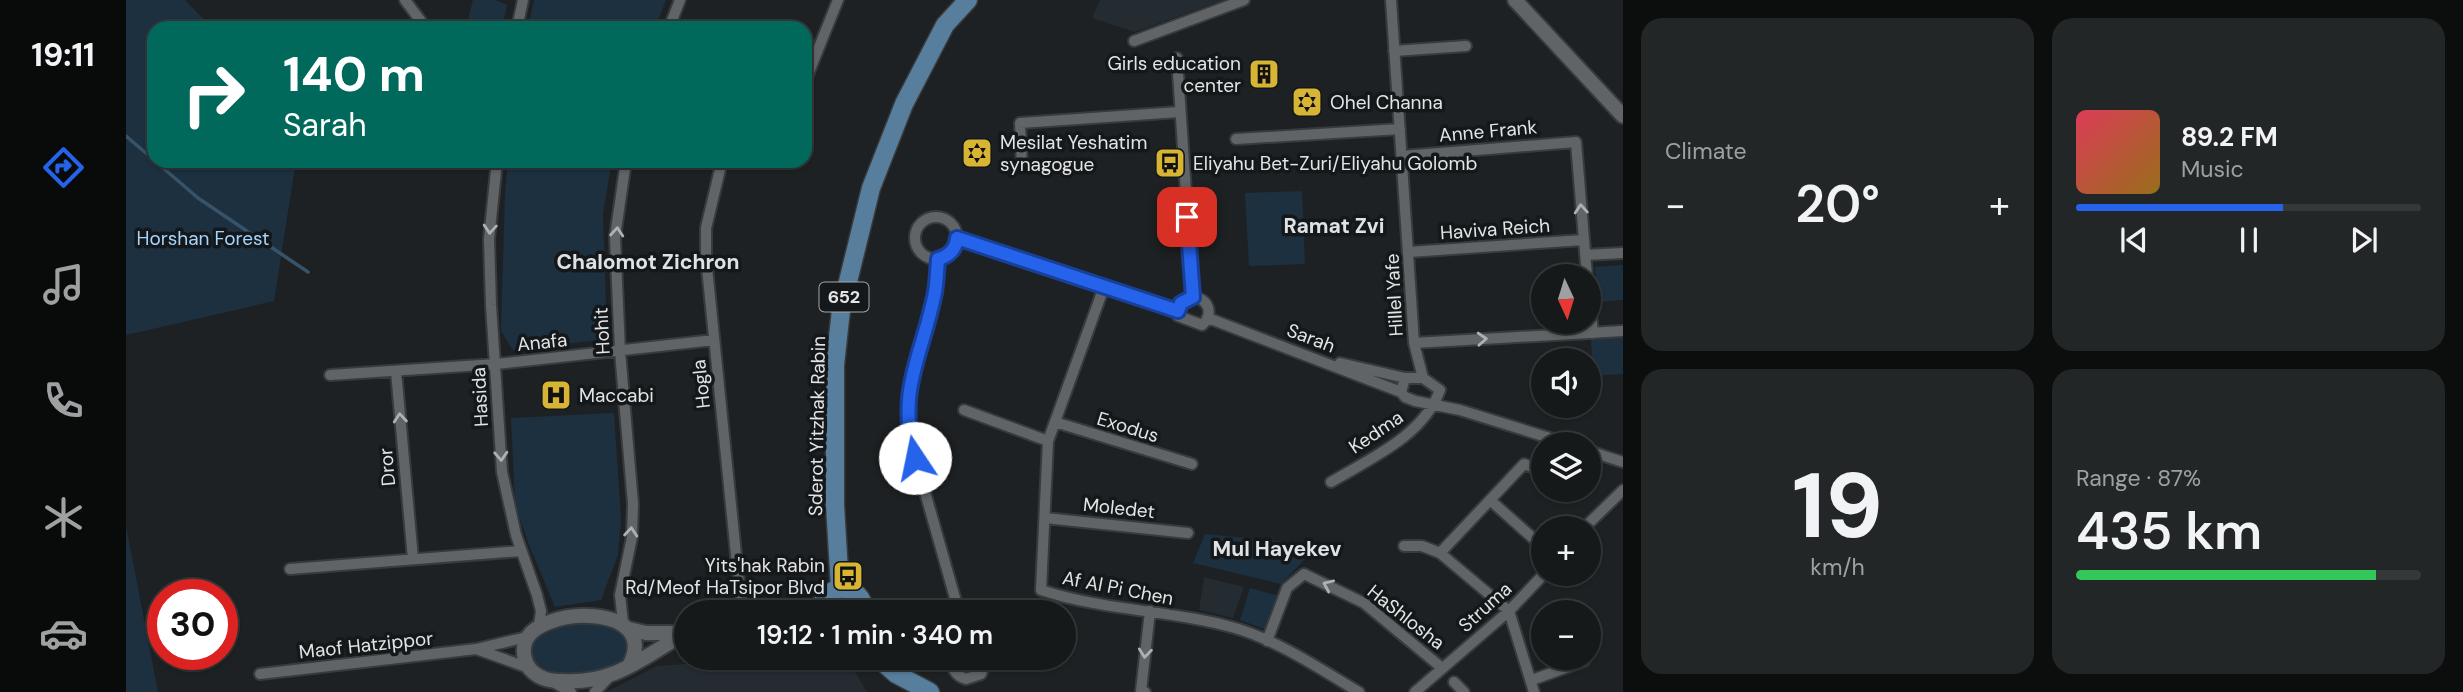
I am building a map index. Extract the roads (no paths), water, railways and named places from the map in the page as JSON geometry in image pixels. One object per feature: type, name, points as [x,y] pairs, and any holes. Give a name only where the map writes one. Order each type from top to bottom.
[{"type":"main road","points":[[945,25],[954,0]]},
{"type":"main road","name":"Sderot Yitzhak Rabin","points":[[840,588],[835,505],[835,365],[841,310],[871,188],[904,104],[945,25],[968,0]]},
{"type":"main road","points":[[823,600],[827,594],[840,588],[853,591],[862,600]]},
{"type":"main road","points":[[892,670],[930,692]]},
{"type":"street","points":[[405,0],[421,21]]},
{"type":"street","points":[[518,21],[523,0]]},
{"type":"street","points":[[672,21],[680,0]]},
{"type":"street","points":[[812,65],[838,0]]},
{"type":"street","points":[[1134,41],[1244,0]]},
{"type":"street","name":"Hillel Yafe","points":[[1391,0],[1414,343],[1423,378],[1440,390],[1434,405]]},
{"type":"street","points":[[1515,0],[1623,116]]},
{"type":"street","points":[[1394,51],[1465,46]]},
{"type":"street","points":[[1177,58],[1193,297]]},
{"type":"street","points":[[1022,167],[1020,123],[1179,112]]},
{"type":"street","points":[[1236,139],[1400,129]]},
{"type":"street","name":"Anne Frank","points":[[1402,156],[1576,142],[1583,240]]},
{"type":"street","name":"Hasida","points":[[496,168],[489,239],[502,472],[520,551],[541,611],[539,625]]},
{"type":"street","name":"Hohit","points":[[624,168],[615,237],[620,351],[633,504],[632,537],[620,595],[626,626]]},
{"type":"street","name":"Hogla","points":[[720,168],[706,228],[706,258],[741,600]]},
{"type":"street","points":[[932,218],[946,220],[957,238],[953,250],[938,259],[925,256],[916,245],[915,238],[920,225],[932,218]]},
{"type":"street","points":[[957,238],[1178,311]]},
{"type":"street","points":[[1583,240],[1586,264]]},
{"type":"street","name":"Haviva Reich","points":[[1409,252],[1583,240]]},
{"type":"street","points":[[1585,255],[1623,253]]},
{"type":"street","points":[[938,259],[936,291],[911,379],[908,432],[956,600]]},
{"type":"street","name":"Af Al Pi Chen","points":[[1104,288],[1048,440],[1041,590],[1073,600],[1150,611],[1236,628],[1267,641],[1359,692]]},
{"type":"street","points":[[1193,297],[1206,303],[1209,313],[1202,325],[1180,318],[1178,311],[1181,303],[1193,297]]},
{"type":"street","name":"Sarah","points":[[1208,318],[1401,391],[1405,397],[1415,401]]},
{"type":"street","points":[[1601,332],[1623,331]]},
{"type":"street","points":[[1414,343],[1575,334]]},
{"type":"street","name":"Anafa","points":[[330,375],[496,364],[714,340]]},
{"type":"street","points":[[1315,359],[1360,366],[1405,378],[1423,378]]},
{"type":"street","name":"Dror","points":[[396,371],[413,559]]},
{"type":"street","points":[[1401,391],[1405,378]]},
{"type":"street","points":[[1418,425],[1415,401],[1460,410],[1531,432]]},
{"type":"street","name":"Kedma","points":[[1331,482],[1401,440],[1434,405]]},
{"type":"street","points":[[964,410],[1048,440]]},
{"type":"street","name":"Exodus","points":[[1055,422],[1192,464]]},
{"type":"street","points":[[1601,455],[1623,462]]},
{"type":"street","points":[[1440,553],[1524,464],[1531,467]]},
{"type":"street","points":[[1596,516],[1623,490]]},
{"type":"street","points":[[1490,500],[1531,536]]},
{"type":"street","name":"Moledet","points":[[1045,518],[1188,533]]},
{"type":"street","points":[[1404,546],[1422,545],[1440,553],[1509,611],[1534,692]]},
{"type":"street","points":[[290,569],[520,551]]},
{"type":"street","name":"HaShlosha","points":[[1267,641],[1287,588],[1304,574],[1364,603],[1442,668]]},
{"type":"street","name":"Struma","points":[[1415,692],[1509,611],[1533,586]]},
{"type":"street","points":[[1145,692],[1141,691],[1150,611]]},
{"type":"street","points":[[571,692],[535,674],[529,668],[524,653],[527,637],[539,625],[578,617],[615,620],[646,633],[674,633]]},
{"type":"street","points":[[626,626],[636,647],[629,666]]},
{"type":"street","name":"Maof Hatzippor","points":[[260,674],[476,649],[527,637]]},
{"type":"street","points":[[595,692],[608,678],[674,640]]},
{"type":"street","name":"Maof Hatzippor","points":[[476,649],[529,668]]},
{"type":"street","points":[[954,670],[957,675],[967,679],[977,677],[983,670]]},
{"type":"street","points":[[1532,680],[1559,670]]},
{"type":"street","points":[[550,681],[572,682],[608,678]]},
{"type":"street","points":[[1454,682],[1464,692]]},
{"type":"waterway","points":[[126,136],[147,154]]},
{"type":"waterway","points":[[163,168],[198,198],[308,272]]},
{"type":"place","name":"Girls education center","points":[[1264,74]]},
{"type":"place","name":"Ohel Channa","points":[[1307,102]]},
{"type":"place","name":"Mesilat Yeshatim synagogue","points":[[977,153]]},
{"type":"place","name":"Eliyahu Bet-Zuri/Eliyahu Golomb","points":[[1170,163]]},
{"type":"place","name":"Maccabi","points":[[556,395]]},
{"type":"place","name":"Yits'hak Rabin Rd/Meof HaTsipor Blvd","points":[[848,576]]},
{"type":"district","name":"Ramat Zvi","points":[[1334,226]]},
{"type":"district","name":"Chalomot Zichron","points":[[648,262]]},
{"type":"district","name":"Mul Hayekev","points":[[1277,549]]},
{"type":"park label","name":"Horshan Forest","points":[[203,238]]}]
